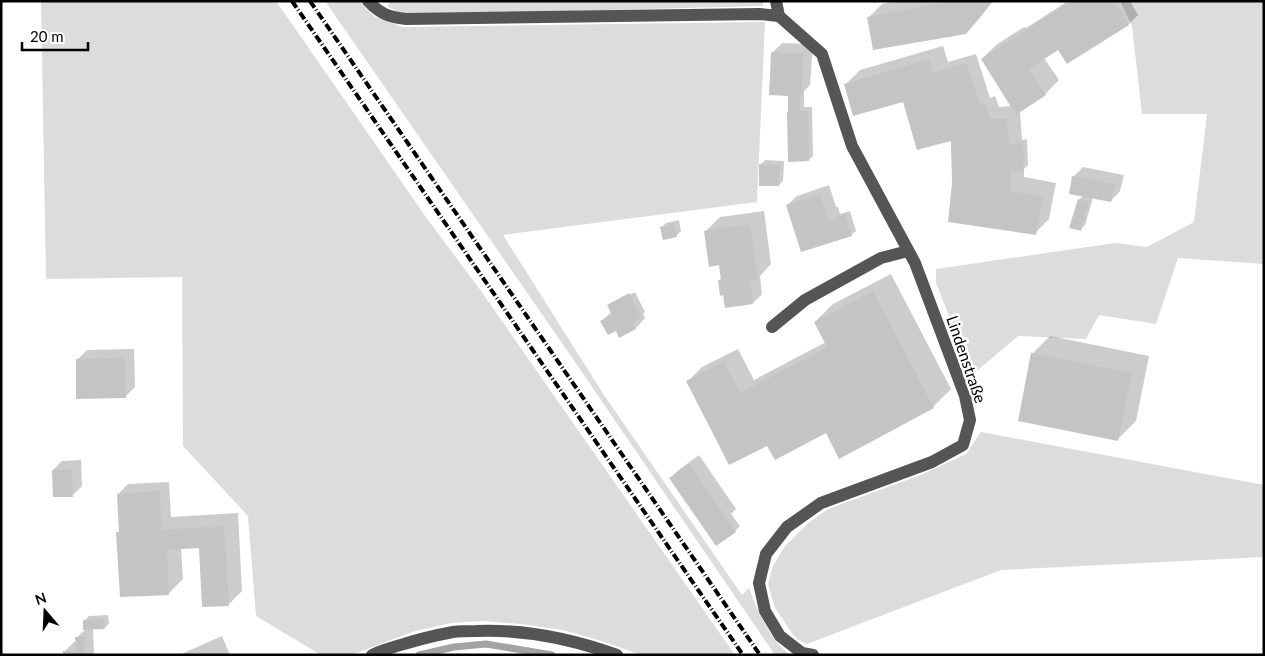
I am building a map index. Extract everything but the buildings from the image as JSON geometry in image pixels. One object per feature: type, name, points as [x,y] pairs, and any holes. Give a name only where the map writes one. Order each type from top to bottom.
[{"type":"street","points":[[368,1],[379,12],[391,17],[406,19],[760,14],[779,16],[776,1]]},
{"type":"street","name":"Lindenstraße","points":[[779,16],[822,54],[852,146],[918,271],[965,396],[970,420],[963,445],[932,462],[821,504],[787,527],[766,554],[759,583],[765,611],[780,636],[802,652],[813,655]]},
{"type":"street","points":[[772,327],[805,300],[881,258],[908,251]]},
{"type":"street","points":[[372,655],[418,640],[455,632],[512,631],[549,636],[599,648],[616,655]]},
{"type":"shaded area","points":[[41,1],[276,1],[735,655],[641,655],[563,630],[483,621],[451,623],[415,631],[351,655],[321,655],[256,616],[248,516],[183,446],[182,277],[46,279]]},
{"type":"shaded area","points":[[325,1],[360,1],[375,17],[402,27],[765,22],[757,202],[503,235],[604,395],[742,595],[749,588],[760,616],[770,633],[790,655],[775,655]]},
{"type":"shaded area","points":[[389,1],[763,1],[763,6],[422,15],[400,13],[388,7]]},
{"type":"shaded area","points":[[1120,1],[1264,1],[1264,264],[1178,258],[1156,324],[1099,315],[1086,339],[1018,336],[972,375],[936,283],[936,269],[1115,243],[1147,247],[1194,222],[1207,114],[1142,114],[1132,26]]},
{"type":"shaded area","points":[[981,432],[1264,485],[1264,557],[1001,570],[807,644],[798,640],[775,608],[768,584],[773,566],[785,546],[808,523],[828,509],[923,474],[966,454]]},
{"type":"waterway","points":[[419,655],[454,647],[486,644],[552,655]]},
{"type":"railway","points":[[292,1],[743,655]]},
{"type":"railway","points":[[310,1],[760,655]]}]
